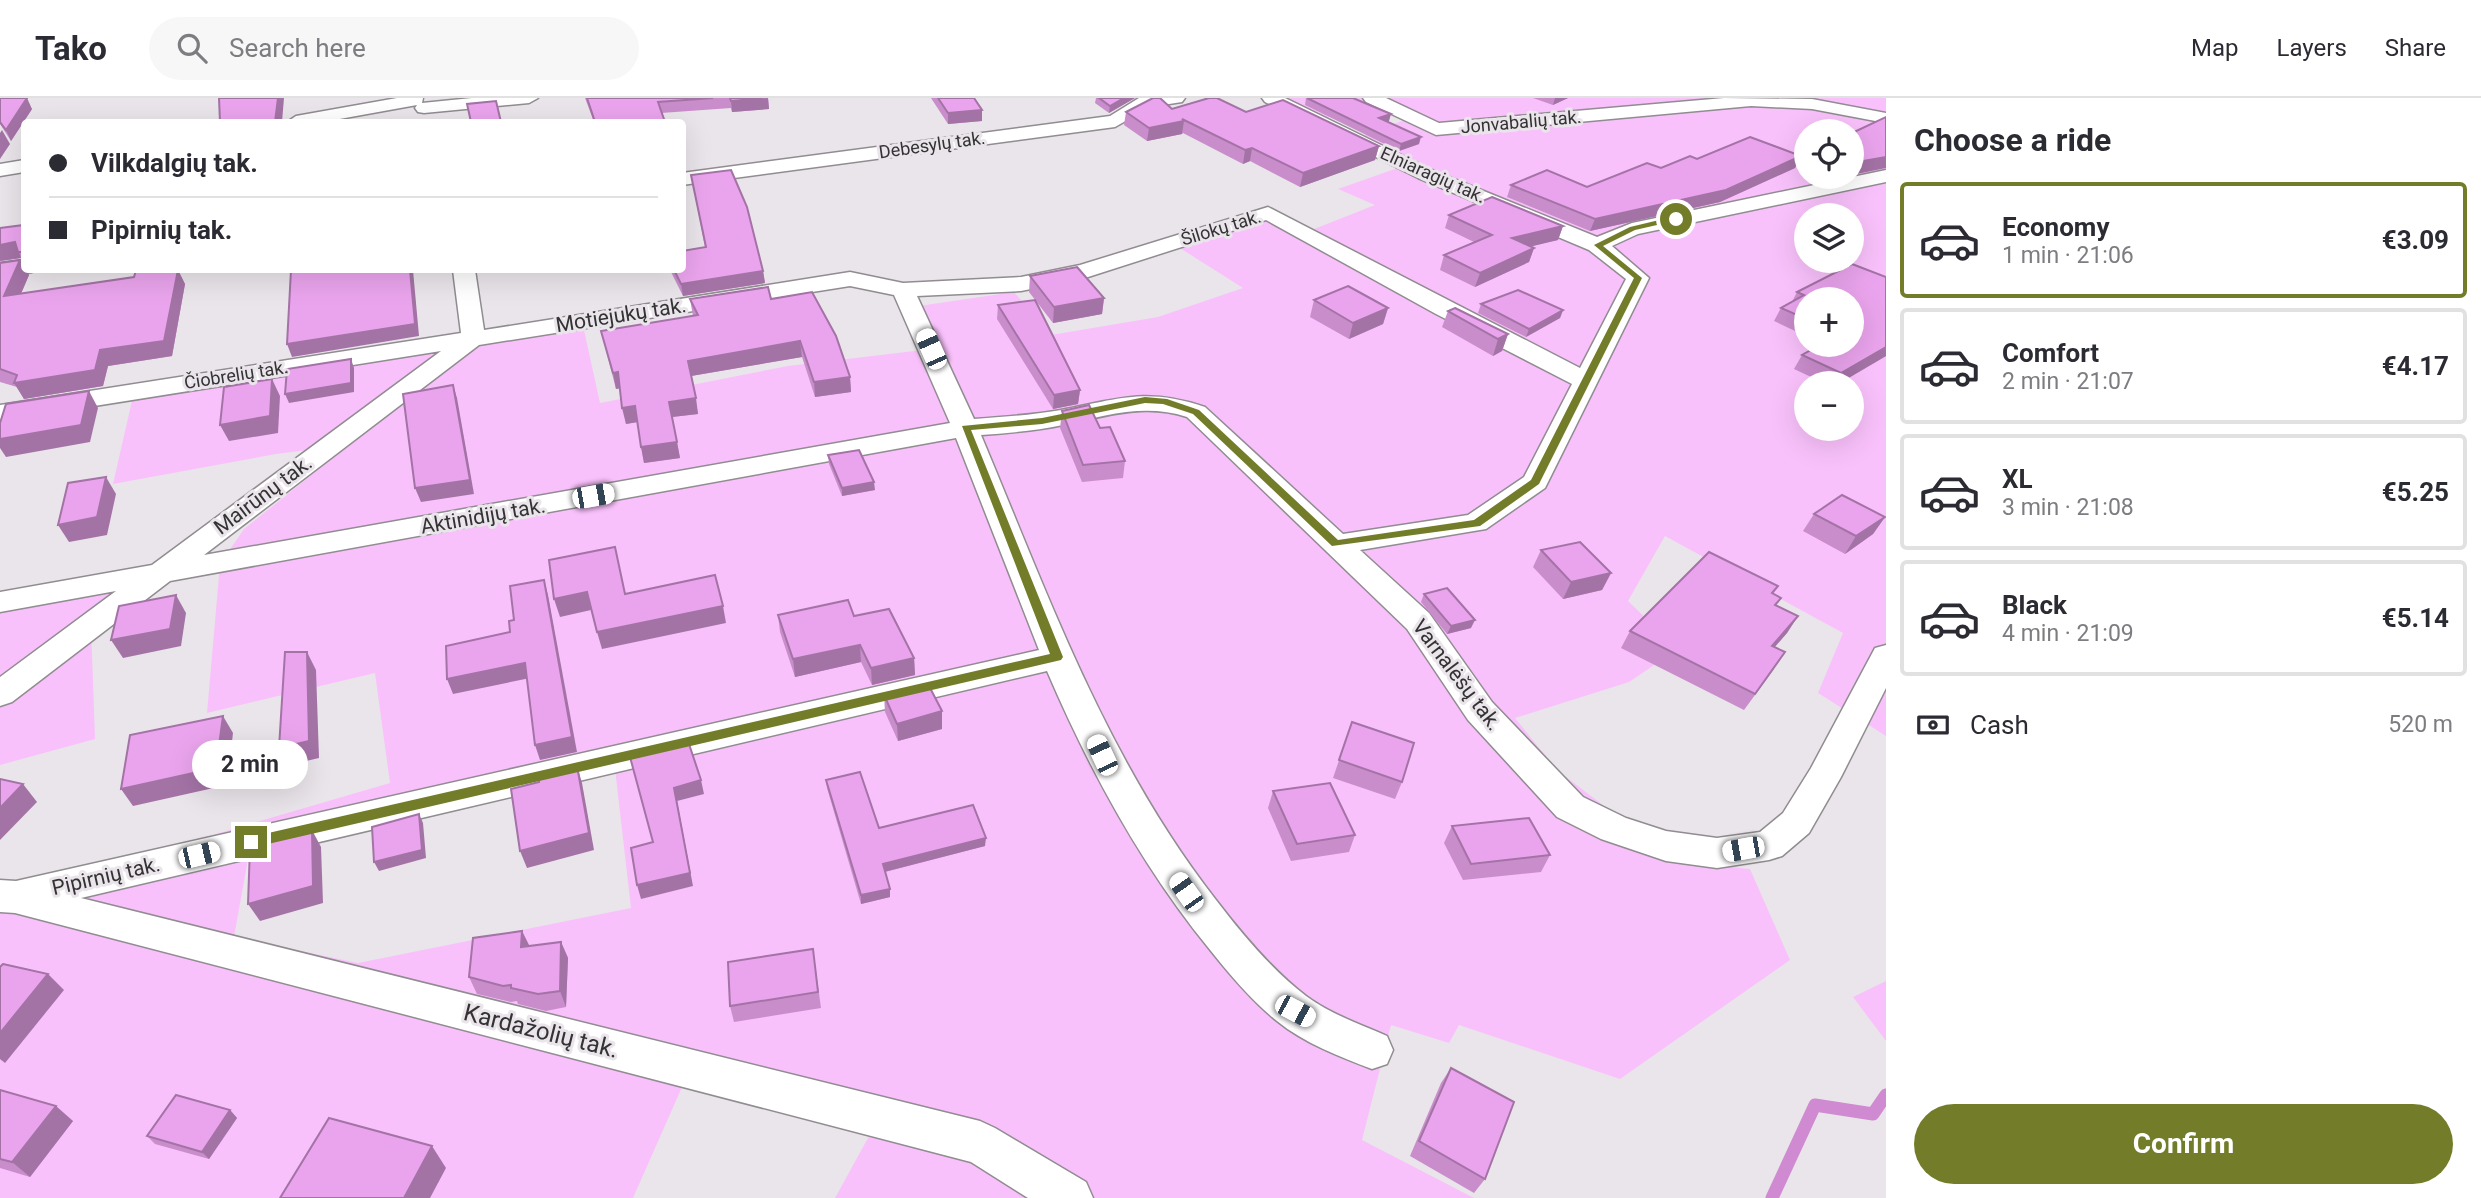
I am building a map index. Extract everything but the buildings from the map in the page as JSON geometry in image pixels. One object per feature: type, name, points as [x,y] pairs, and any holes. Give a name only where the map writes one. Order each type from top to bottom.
[{"type":"street","points":[[321,119],[529,98]]},
{"type":"street","name":"Debesylų tak.","points":[[686,177],[1115,121],[1145,102],[1176,98]]},
{"type":"street","name":"Elniaragių tak.","points":[[1271,98],[1425,174],[1597,245],[1638,278],[1586,381]]},
{"type":"street","name":"Jonvabalių tak.","points":[[1372,98],[1436,129],[1751,101],[1780,101],[1886,118]]},
{"type":"street","points":[[1584,98],[1618,113]]},
{"type":"street","points":[[0,170],[21,166]]},
{"type":"street","points":[[1597,245],[1632,229],[1886,176]]},
{"type":"street","name":"Šilokų tak.","points":[[903,290],[1021,284],[1084,271],[1268,212],[1444,309],[1586,381]]},
{"type":"street","points":[[0,270],[21,267]]},
{"type":"street","points":[[464,273],[472,338]]},
{"type":"street","name":"Motiejukų tak.","points":[[472,338],[850,279],[903,290]]},
{"type":"street","points":[[903,290],[965,428],[1057,657],[1102,755],[1146,835],[1186,892],[1262,984],[1295,1011],[1372,1050]]},
{"type":"street","name":"Čiobrelių tak.","points":[[0,413],[472,338]]},
{"type":"street","name":"Mairūnų tak.","points":[[0,694],[472,338]]},
{"type":"street","points":[[1336,544],[1476,523],[1535,482],[1586,381]]},
{"type":"street","name":"Varnalėšų tak.","points":[[965,428],[1042,421],[1145,400],[1181,405],[1196,412],[1418,621],[1480,711],[1570,807],[1614,829],[1666,846],[1717,853],[1769,845],[1796,823],[1824,777],[1886,656]]},
{"type":"street","name":"Aktinidijų tak.","points":[[0,602],[965,428]]},
{"type":"street","name":"Pipirnių tak.","points":[[8,896],[1057,657]]},
{"type":"street","name":"Kardažolių tak.","points":[[8,896],[980,1143],[1070,1198]]},
{"type":"shaded area","points":[[1271,98],[1886,98],[1886,736],[1818,693],[1843,633],[1665,536],[1628,601],[1678,649],[1629,682],[1515,718],[1557,770],[1608,809],[1592,829],[1689,863],[1750,869],[1790,960],[1620,1079],[1459,1025],[1449,1043],[1391,1025],[1362,1140],[1474,1198],[835,1198],[879,1118],[690,1069],[633,1198],[0,1198],[0,887],[25,890],[390,783],[375,673],[207,713],[220,564],[244,529],[349,445],[276,454],[113,484],[134,392],[582,321],[600,403],[788,366],[931,349],[912,307],[1014,292],[1051,335],[1158,317],[1243,288],[1172,243],[1268,213],[1304,233],[1375,205],[1338,189],[1406,165],[1354,139],[1410,118],[1377,101],[1318,121]],"holes":[[[614,760],[631,908],[358,963],[234,937],[251,842]]]},
{"type":"shaded area","points":[[115,591],[134,592],[91,625],[95,739],[0,765],[0,612]]},
{"type":"shaded area","points":[[1886,981],[1886,1041],[1853,997]]},
{"type":"waterway","points":[[1772,1198],[1815,1105],[1873,1114],[1886,1095]]},
{"type":"route","points":[[251,842],[1057,657],[965,428],[1042,421],[1145,400],[1164,401],[1196,412],[1336,544],[1476,523],[1535,482],[1638,278],[1597,245],[1632,229],[1676,219]]}]
